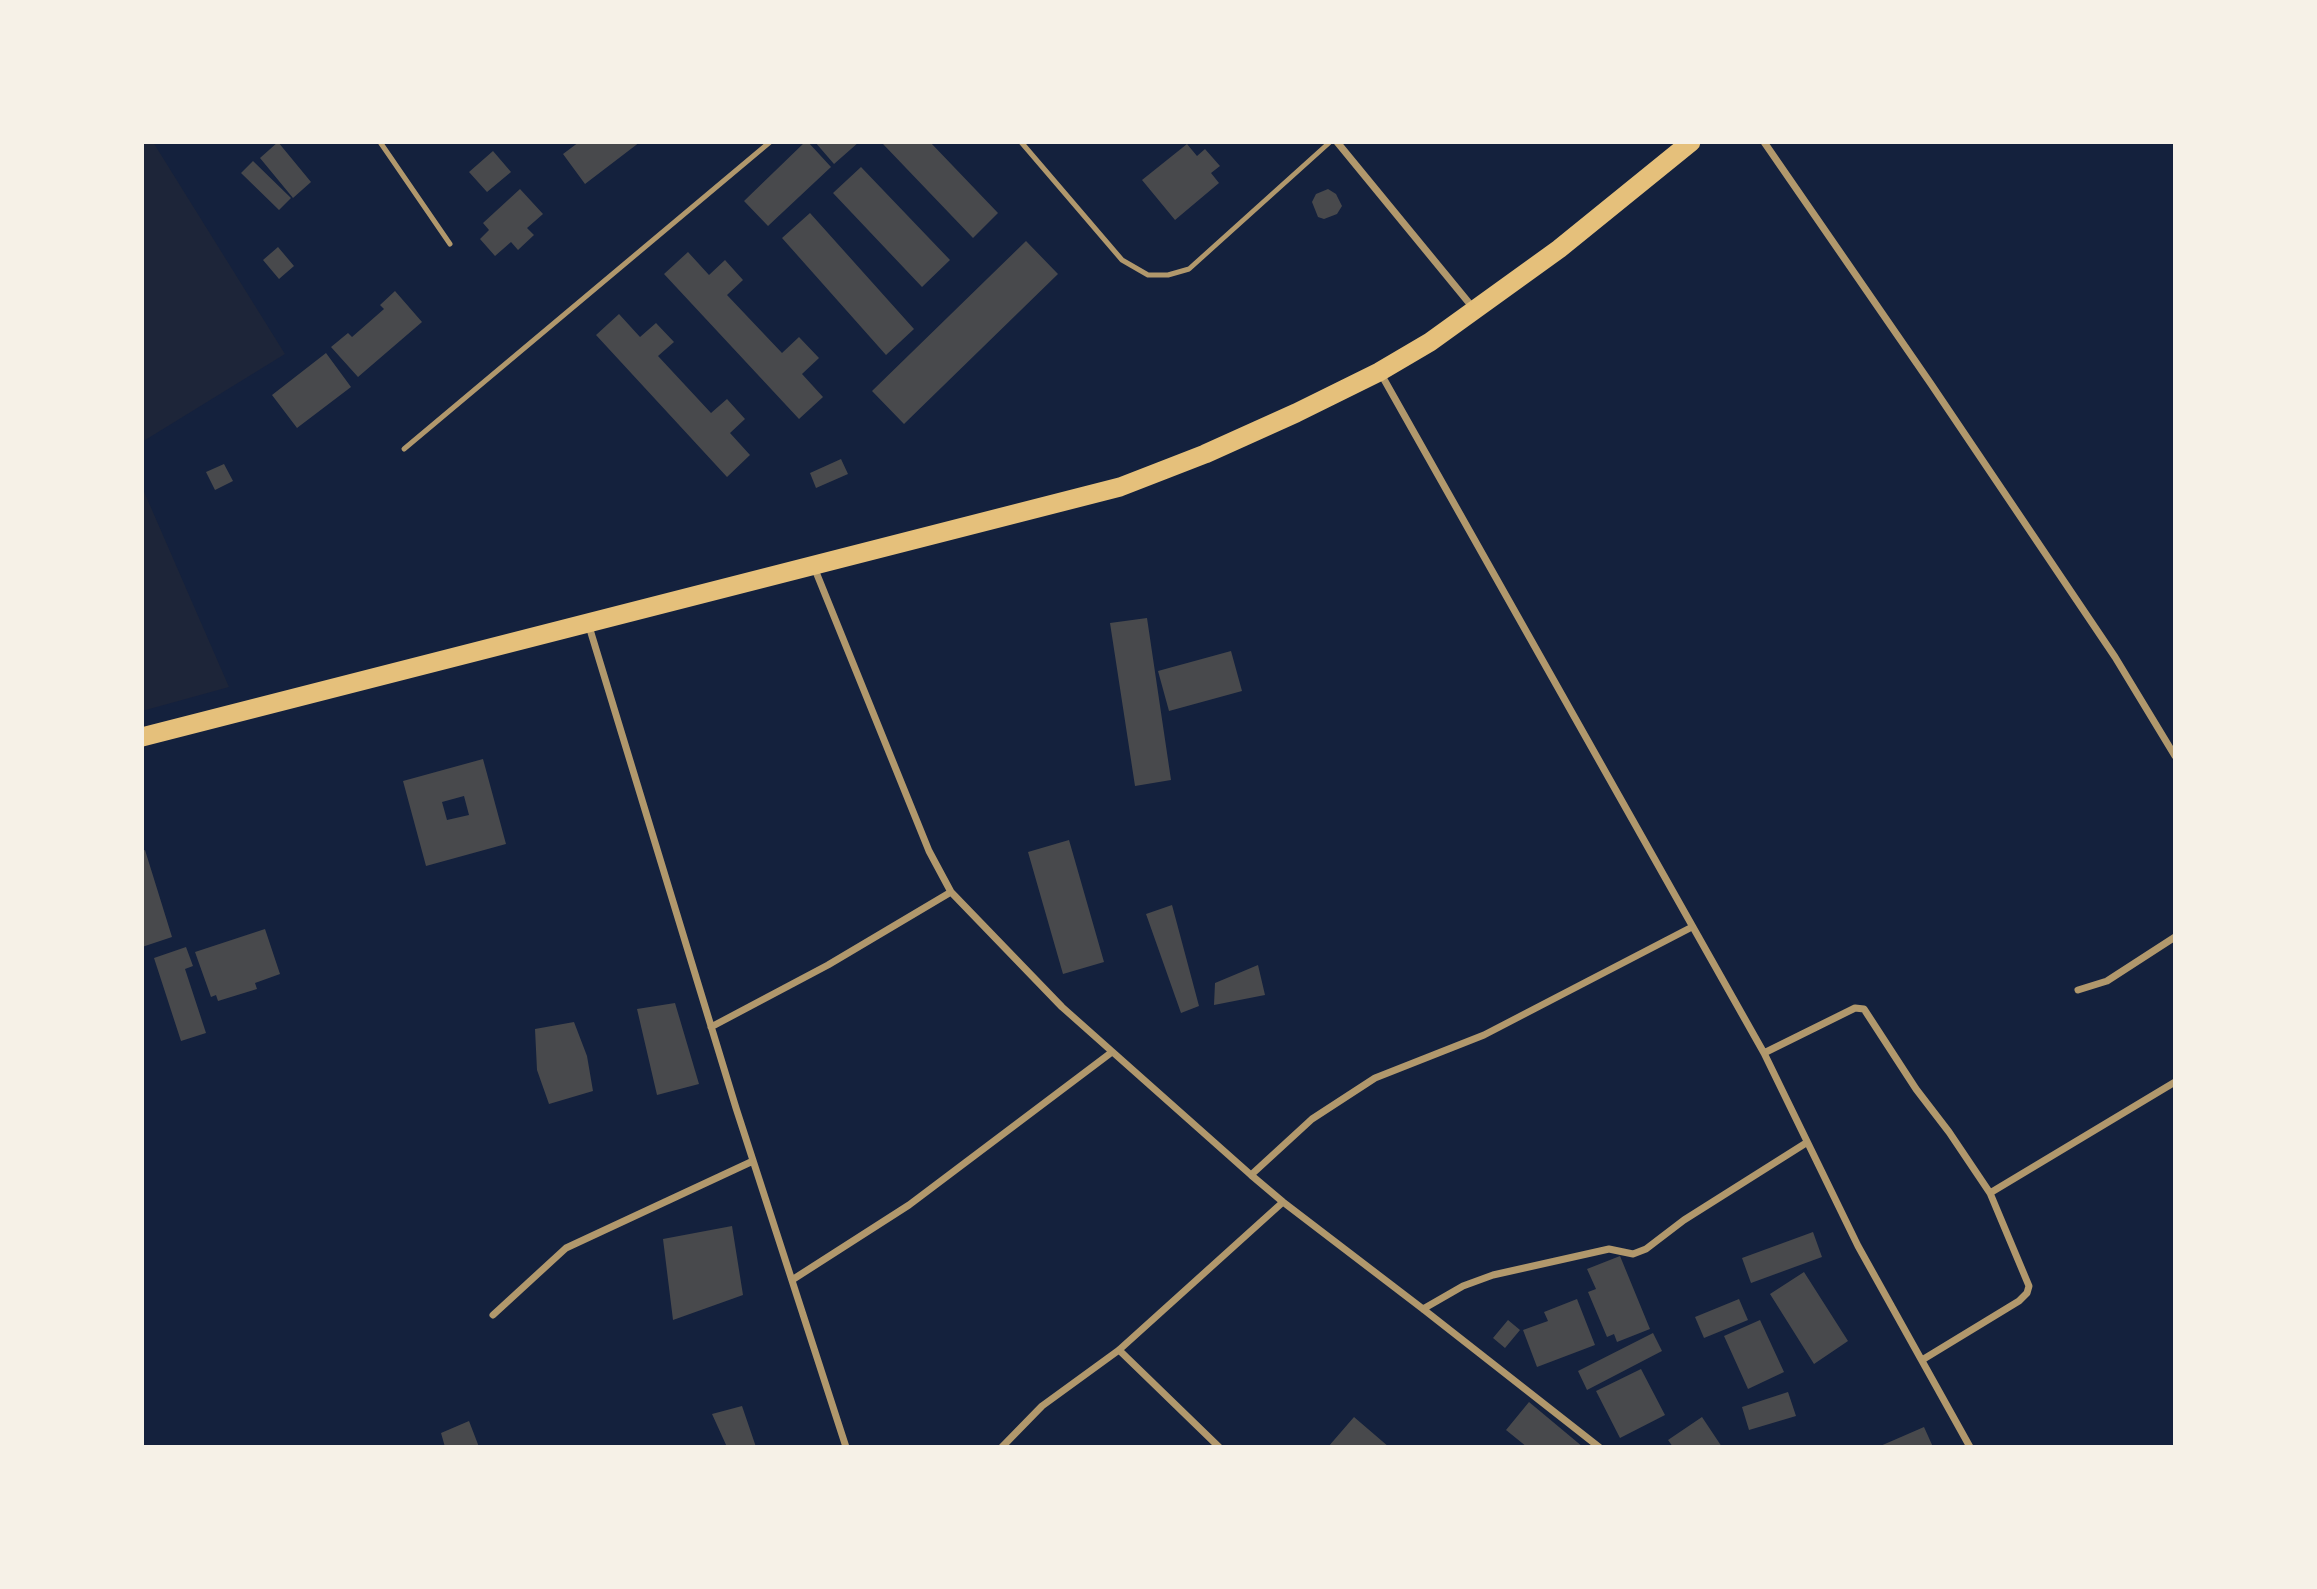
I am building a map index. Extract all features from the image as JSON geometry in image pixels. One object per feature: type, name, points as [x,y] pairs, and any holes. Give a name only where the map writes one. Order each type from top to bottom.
[{"type":"highway","points":[[142,737],[1120,487],[1205,454],[1296,413],[1380,372],[1430,342],[1586,229],[1691,142]]},
{"type":"street","points":[[1337,142],[1475,310]]},
{"type":"street","points":[[1764,142],[2115,657],[2175,756]]},
{"type":"street","points":[[1380,372],[1764,1053],[1858,1246],[1970,1447]]},
{"type":"street","points":[[814,567],[929,851],[951,892],[1062,1007],[1251,1175],[1599,1447]]},
{"type":"street","points":[[588,623],[711,1027],[846,1447]]},
{"type":"street","points":[[711,1027],[828,965],[951,892]]},
{"type":"street","points":[[1251,1175],[1312,1119],[1375,1078],[1484,1035],[1692,927]]},
{"type":"street","points":[[2078,990],[2107,981],[2175,937]]},
{"type":"street","points":[[1764,1053],[1855,1008],[1864,1009],[1990,1194],[2029,1286],[2027,1293],[2019,1301],[1922,1360]]},
{"type":"street","points":[[792,1280],[909,1205],[1112,1052]]},
{"type":"street","points":[[1990,1194],[2175,1082]]},
{"type":"street","points":[[1423,1309],[1463,1286],[1493,1275],[1609,1249],[1633,1254],[1646,1250],[1685,1220],[1806,1143]]},
{"type":"street","points":[[493,1315],[566,1248],[753,1161]]},
{"type":"street","points":[[1002,1447],[1042,1406],[1119,1350],[1283,1202]]},
{"type":"street","points":[[1119,1350],[1219,1447]]},
{"type":"lane","points":[[380,142],[450,244]]},
{"type":"lane","points":[[404,449],[770,142]]},
{"type":"lane","points":[[1021,142],[1122,260],[1148,275],[1168,275],[1189,269],[1330,142]]},
{"type":"shaded area","points":[[142,142],[153,142],[285,354],[142,442]]},
{"type":"shaded area","points":[[142,487],[229,687],[142,711]]},
{"type":"building","points":[[278,142],[311,182],[293,198],[260,158]]},
{"type":"building","points":[[579,142],[640,142],[585,184],[563,154]]},
{"type":"building","points":[[805,142],[831,167],[768,226],[744,201]]},
{"type":"building","points":[[815,142],[859,142],[834,164]]},
{"type":"building","points":[[930,142],[998,213],[973,238],[883,144]]},
{"type":"building","points":[[1187,144],[1197,156],[1205,149],[1220,166],[1211,173],[1219,183],[1175,220],[1142,180]]},
{"type":"building","points":[[493,151],[511,172],[487,192],[469,172]]},
{"type":"building","points":[[253,161],[291,198],[279,210],[241,173]]},
{"type":"building","points":[[861,167],[950,260],[922,287],[833,193]]},
{"type":"building","points":[[520,189],[543,214],[527,228],[534,235],[518,250],[511,242],[495,256],[480,239],[489,230],[483,223]]},
{"type":"building","points":[[1328,189],[1336,194],[1342,206],[1337,214],[1324,219],[1318,217],[1312,202],[1316,194]]},
{"type":"building","points":[[810,213],[914,329],[886,355],[782,238]]},
{"type":"building","points":[[1026,241],[1058,274],[904,424],[872,391]]},
{"type":"building","points":[[278,247],[294,266],[279,279],[263,260]]},
{"type":"building","points":[[688,252],[709,275],[725,260],[743,280],[727,295],[782,353],[799,337],[819,358],[802,374],[823,397],[799,419],[664,274]]},
{"type":"building","points":[[395,291],[422,322],[358,377],[331,347],[348,333],[352,337],[384,309],[380,305]]},
{"type":"building","points":[[619,314],[640,337],[656,323],[674,342],[658,356],[711,413],[727,399],[745,419],[730,433],[750,455],[727,477],[596,335]]},
{"type":"building","points":[[326,353],[351,387],[297,428],[272,395]]},
{"type":"building","points":[[841,459],[848,474],[816,488],[810,473]]},
{"type":"building","points":[[224,464],[233,481],[215,490],[206,472]]},
{"type":"building","points":[[1147,618],[1171,780],[1135,786],[1110,623]]},
{"type":"building","points":[[1231,651],[1242,691],[1169,711],[1158,671]]},
{"type":"building","points":[[483,759],[506,844],[426,866],[403,781]],"holes":[[[464,796],[469,815],[447,820],[442,802]]]},
{"type":"building","points":[[1069,840],[1104,962],[1063,974],[1028,852]]},
{"type":"building","points":[[145,850],[172,937],[142,947],[142,851]]},
{"type":"building","points":[[1172,905],[1199,1006],[1181,1013],[1146,914]]},
{"type":"building","points":[[265,929],[280,974],[255,983],[257,989],[218,1001],[216,995],[211,997],[195,952]]},
{"type":"building","points":[[186,947],[193,966],[185,969],[206,1033],[181,1041],[154,958]]},
{"type":"building","points":[[1258,965],[1265,995],[1214,1005],[1215,983]]},
{"type":"building","points":[[675,1003],[699,1084],[657,1095],[637,1009]]},
{"type":"building","points":[[574,1022],[587,1056],[593,1091],[549,1104],[537,1070],[535,1029]]},
{"type":"building","points":[[732,1226],[743,1295],[673,1320],[663,1239]]},
{"type":"building","points":[[1813,1232],[1822,1257],[1751,1283],[1742,1258]]},
{"type":"building","points":[[1620,1256],[1650,1329],[1617,1342],[1614,1334],[1607,1337],[1588,1292],[1596,1289],[1587,1269]]},
{"type":"building","points":[[1804,1272],[1848,1341],[1814,1364],[1770,1294]]},
{"type":"building","points":[[1577,1299],[1595,1345],[1537,1367],[1523,1330],[1548,1321],[1544,1312]]},
{"type":"building","points":[[1739,1299],[1748,1320],[1704,1338],[1695,1317]]},
{"type":"building","points":[[1508,1320],[1520,1330],[1505,1348],[1493,1338]]},
{"type":"building","points":[[1760,1320],[1784,1372],[1748,1389],[1724,1336]]},
{"type":"building","points":[[1653,1333],[1662,1351],[1587,1390],[1578,1371]]},
{"type":"building","points":[[1641,1369],[1665,1415],[1620,1438],[1596,1391]]},
{"type":"building","points":[[1788,1392],[1796,1416],[1749,1430],[1742,1407]]},
{"type":"building","points":[[1529,1402],[1583,1447],[1527,1447],[1506,1430]]},
{"type":"building","points":[[742,1406],[756,1447],[727,1447],[712,1414]]},
{"type":"building","points":[[1354,1417],[1389,1447],[1328,1447]]},
{"type":"building","points":[[1702,1417],[1722,1447],[1673,1447],[1668,1440]]},
{"type":"building","points":[[469,1421],[479,1447],[445,1447],[441,1433]]},
{"type":"building","points":[[1924,1427],[1933,1447],[1878,1447]]}]
